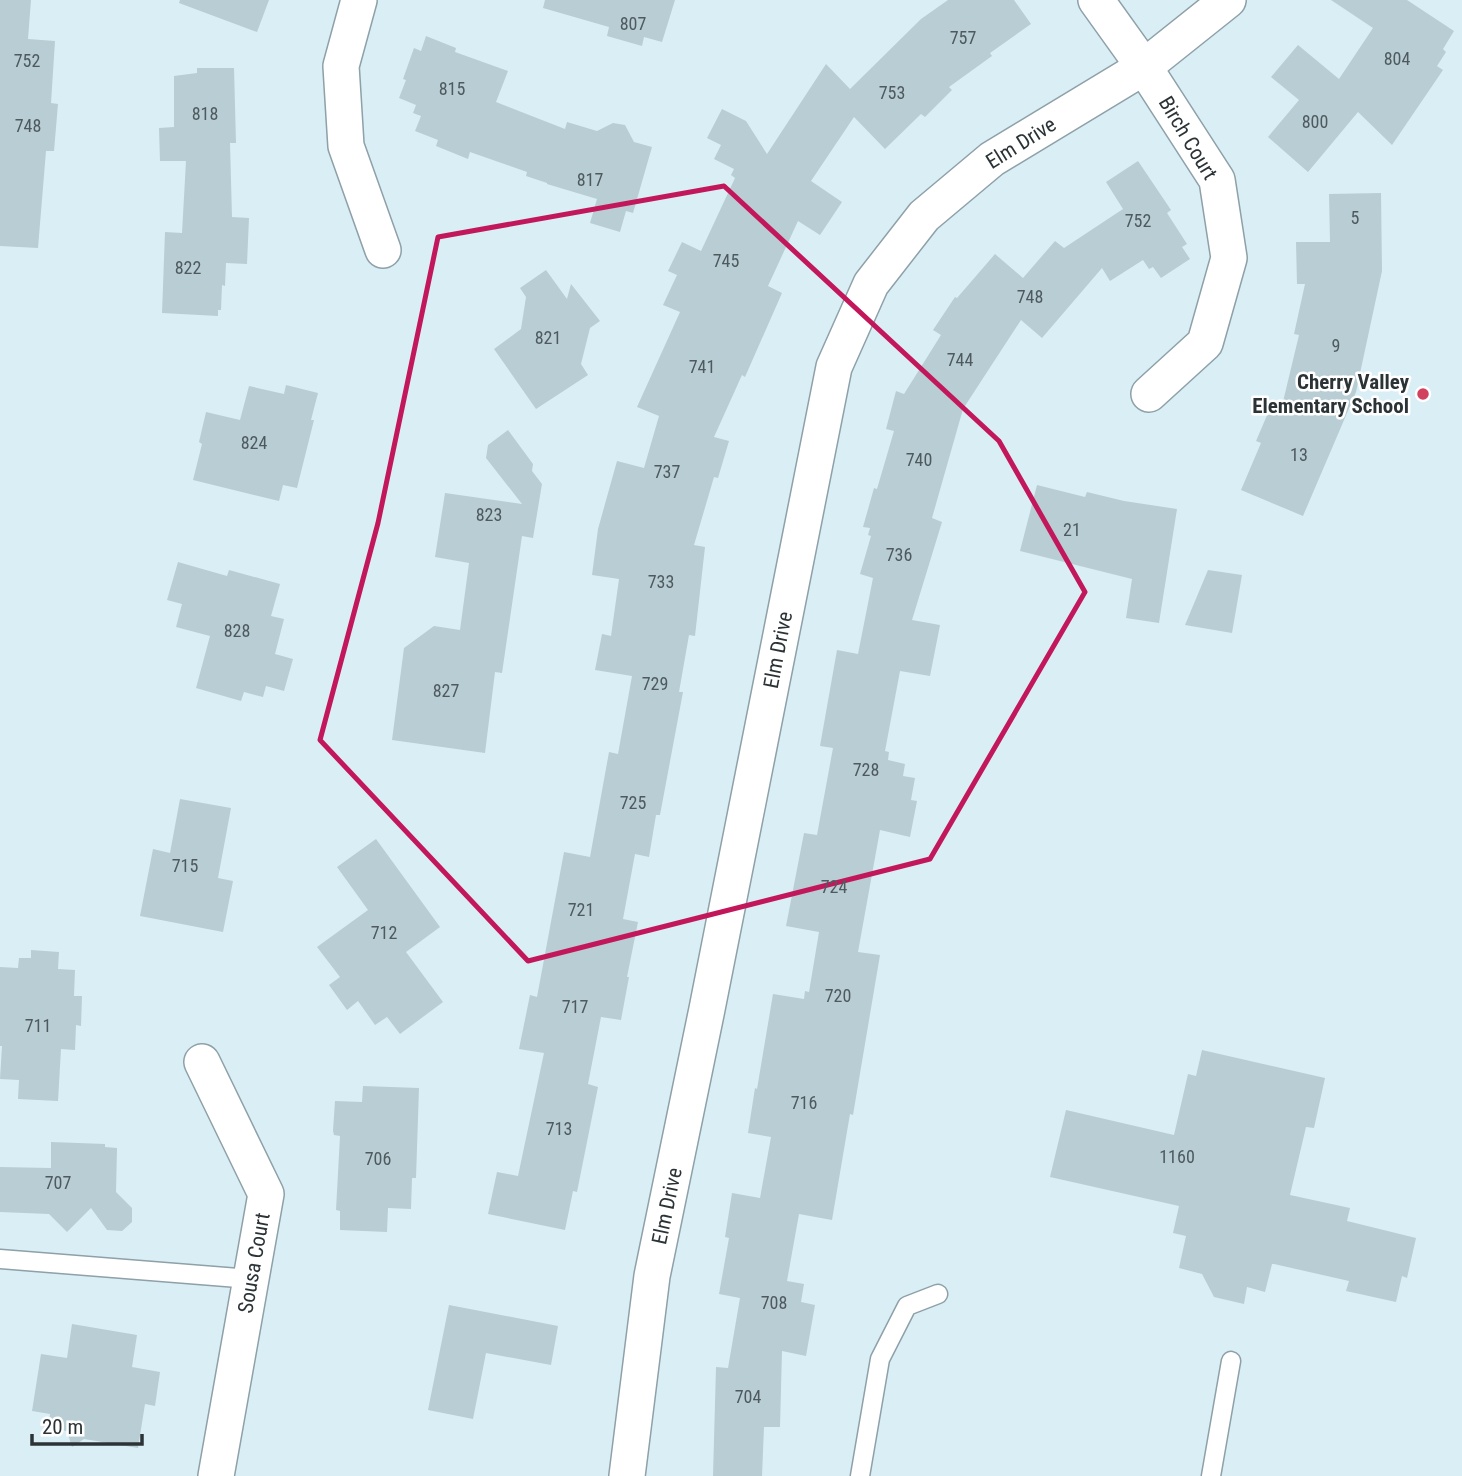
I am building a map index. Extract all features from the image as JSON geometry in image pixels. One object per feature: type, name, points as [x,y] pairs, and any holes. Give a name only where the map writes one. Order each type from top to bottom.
[{"type":"street","points":[[359,0],[341,66],[345,146],[383,250]]},
{"type":"street","name":"Birch Court","points":[[1096,0],[1144,67],[1217,180],[1229,258],[1205,343],[1149,394]]},
{"type":"street","name":"Elm Drive","points":[[627,1476],[652,1276],[834,367],[871,284],[924,216],[992,159],[1144,67],[1228,0]]},
{"type":"street","name":"Sousa Court","points":[[202,1062],[266,1194],[216,1476]]},
{"type":"lane","points":[[0,1259],[251,1279]]},
{"type":"lane","points":[[860,1476],[880,1359],[907,1306],[938,1294]]},
{"type":"lane","points":[[1211,1476],[1231,1361]]},
{"type":"highlighted area","points":[[724,186],[999,441],[1085,592],[930,859],[528,961],[320,740],[378,523],[438,237]]},
{"type":"building","points":[[0,0],[31,0],[28,39],[55,41],[51,103],[58,104],[54,151],[46,151],[38,248],[0,246]]},
{"type":"building","points":[[180,0],[269,0],[257,32],[179,3]]},
{"type":"building","points":[[545,0],[675,0],[662,42],[644,37],[642,46],[607,36],[609,27],[543,8]]},
{"type":"building","points":[[948,0],[1014,0],[1031,24],[949,87],[952,90],[925,117],[921,114],[885,149],[854,117],[811,181],[842,202],[820,235],[798,221],[768,286],[782,293],[745,377],[742,375],[714,437],[729,441],[718,478],[714,477],[694,545],[705,547],[695,636],[689,635],[679,692],[683,692],[660,815],[656,815],[649,857],[635,854],[623,919],[638,922],[629,977],[621,1020],[601,1017],[588,1084],[598,1087],[577,1192],[573,1191],[565,1230],[488,1214],[497,1172],[518,1176],[544,1053],[519,1049],[530,995],[537,997],[564,852],[590,857],[609,752],[618,754],[632,676],[595,670],[602,634],[611,636],[619,579],[592,575],[598,529],[617,461],[644,468],[659,416],[637,407],[680,312],[663,305],[677,275],[668,271],[682,242],[701,251],[735,178],[731,175],[734,169],[714,159],[721,145],[707,138],[722,109],[746,121],[767,154],[826,64],[850,89],[921,19]]},
{"type":"building","points":[[1331,0],[1407,0],[1454,31],[1437,66],[1443,70],[1392,145],[1358,112],[1308,172],[1268,137],[1299,100],[1271,77],[1298,45],[1339,79],[1373,28]]},
{"type":"building","points":[[426,36],[456,48],[455,52],[508,71],[496,102],[565,129],[567,122],[597,131],[613,123],[625,125],[634,142],[652,147],[633,213],[626,211],[620,232],[590,223],[597,199],[547,184],[526,176],[527,172],[470,152],[468,159],[436,146],[438,140],[415,131],[421,116],[413,113],[416,105],[399,98],[414,48],[421,51]]},
{"type":"building","points":[[197,68],[234,68],[236,143],[230,143],[232,217],[249,218],[247,264],[226,263],[225,286],[222,285],[221,310],[218,310],[218,316],[162,313],[165,232],[182,233],[186,161],[160,161],[159,128],[174,127],[174,76],[197,73]]},
{"type":"building","points":[[1138,161],[1171,210],[1167,213],[1187,244],[1182,247],[1190,259],[1161,278],[1153,267],[1149,269],[1143,260],[1110,281],[1102,268],[1042,338],[1021,320],[963,409],[932,518],[942,522],[912,620],[940,625],[930,676],[900,671],[885,751],[889,752],[888,760],[905,764],[903,776],[915,778],[911,800],[917,801],[910,837],[880,830],[858,952],[880,955],[832,1220],[799,1214],[787,1281],[804,1284],[801,1302],[815,1305],[806,1356],[782,1351],[780,1427],[764,1427],[762,1476],[713,1476],[716,1367],[728,1368],[740,1298],[719,1294],[729,1238],[725,1237],[732,1193],[760,1198],[771,1137],[748,1133],[773,994],[804,999],[805,991],[809,992],[819,932],[786,926],[804,833],[817,835],[833,748],[820,746],[837,650],[858,654],[873,578],[860,574],[871,536],[868,535],[870,528],[863,527],[894,431],[886,429],[896,391],[904,394],[941,335],[933,330],[955,297],[957,298],[995,254],[1023,278],[1055,241],[1064,248],[1123,209],[1106,182]]},
{"type":"building","points":[[1381,193],[1382,271],[1356,392],[1303,516],[1241,490],[1261,443],[1256,441],[1271,406],[1281,410],[1299,335],[1294,334],[1305,284],[1297,284],[1296,242],[1330,242],[1329,194]]},
{"type":"building","points":[[546,270],[567,299],[571,284],[600,321],[590,328],[581,364],[588,375],[536,409],[494,349],[521,329],[526,297],[520,288]]},
{"type":"building","points":[[286,385],[318,393],[297,488],[283,485],[279,501],[193,480],[206,412],[240,420],[249,386],[284,394]]},
{"type":"building","points":[[508,430],[533,464],[532,471],[542,484],[533,538],[522,536],[502,673],[495,672],[485,753],[392,740],[404,648],[434,626],[460,630],[469,563],[435,557],[445,493],[522,504],[486,458],[488,445]]},
{"type":"building","points":[[1037,485],[1085,497],[1087,492],[1177,509],[1159,623],[1126,618],[1132,579],[1020,551]]},
{"type":"building","points":[[178,562],[227,576],[229,570],[280,584],[271,616],[284,619],[275,654],[293,659],[284,691],[266,686],[263,697],[244,692],[241,701],[196,688],[210,636],[176,627],[182,604],[167,600]]},
{"type":"building","points":[[1208,570],[1242,575],[1232,633],[1185,625]]},
{"type":"building","points":[[180,799],[231,808],[218,878],[233,881],[223,932],[140,916],[153,849],[170,853]]},
{"type":"building","points":[[376,839],[440,927],[406,952],[443,1002],[400,1034],[387,1017],[375,1025],[358,1001],[347,1010],[329,985],[340,977],[317,947],[368,910],[337,867]]},
{"type":"building","points":[[31,950],[59,952],[58,969],[75,970],[74,996],[82,996],[81,1026],[76,1025],[75,1050],[61,1049],[58,1101],[18,1099],[19,1080],[0,1079],[0,967],[18,968],[19,958],[31,958]]},
{"type":"building","points":[[1202,1050],[1325,1078],[1314,1128],[1306,1127],[1290,1195],[1350,1208],[1347,1221],[1416,1238],[1407,1278],[1402,1276],[1396,1302],[1346,1291],[1349,1281],[1274,1264],[1265,1292],[1247,1287],[1244,1304],[1214,1297],[1202,1274],[1179,1268],[1186,1236],[1173,1233],[1179,1206],[1050,1177],[1066,1110],[1174,1135],[1188,1074],[1196,1076]]},
{"type":"building","points":[[363,1086],[419,1088],[416,1178],[412,1178],[411,1209],[388,1208],[387,1232],[340,1230],[340,1211],[336,1210],[340,1136],[334,1135],[333,1131],[335,1101],[362,1102]]},
{"type":"building","points":[[51,1142],[105,1144],[105,1147],[117,1148],[116,1192],[132,1208],[132,1222],[122,1231],[107,1230],[91,1208],[67,1232],[49,1214],[0,1212],[0,1167],[51,1168]]},
{"type":"building","points":[[449,1305],[558,1326],[551,1365],[486,1353],[473,1419],[428,1410]]},
{"type":"building","points":[[72,1324],[137,1335],[132,1367],[160,1372],[155,1406],[145,1404],[138,1448],[84,1439],[72,1447],[67,1431],[48,1428],[50,1414],[32,1411],[41,1354],[67,1358]]},
{"type":"place","name":"Cherry Valley Elementary School","points":[[1423,394]]}]
